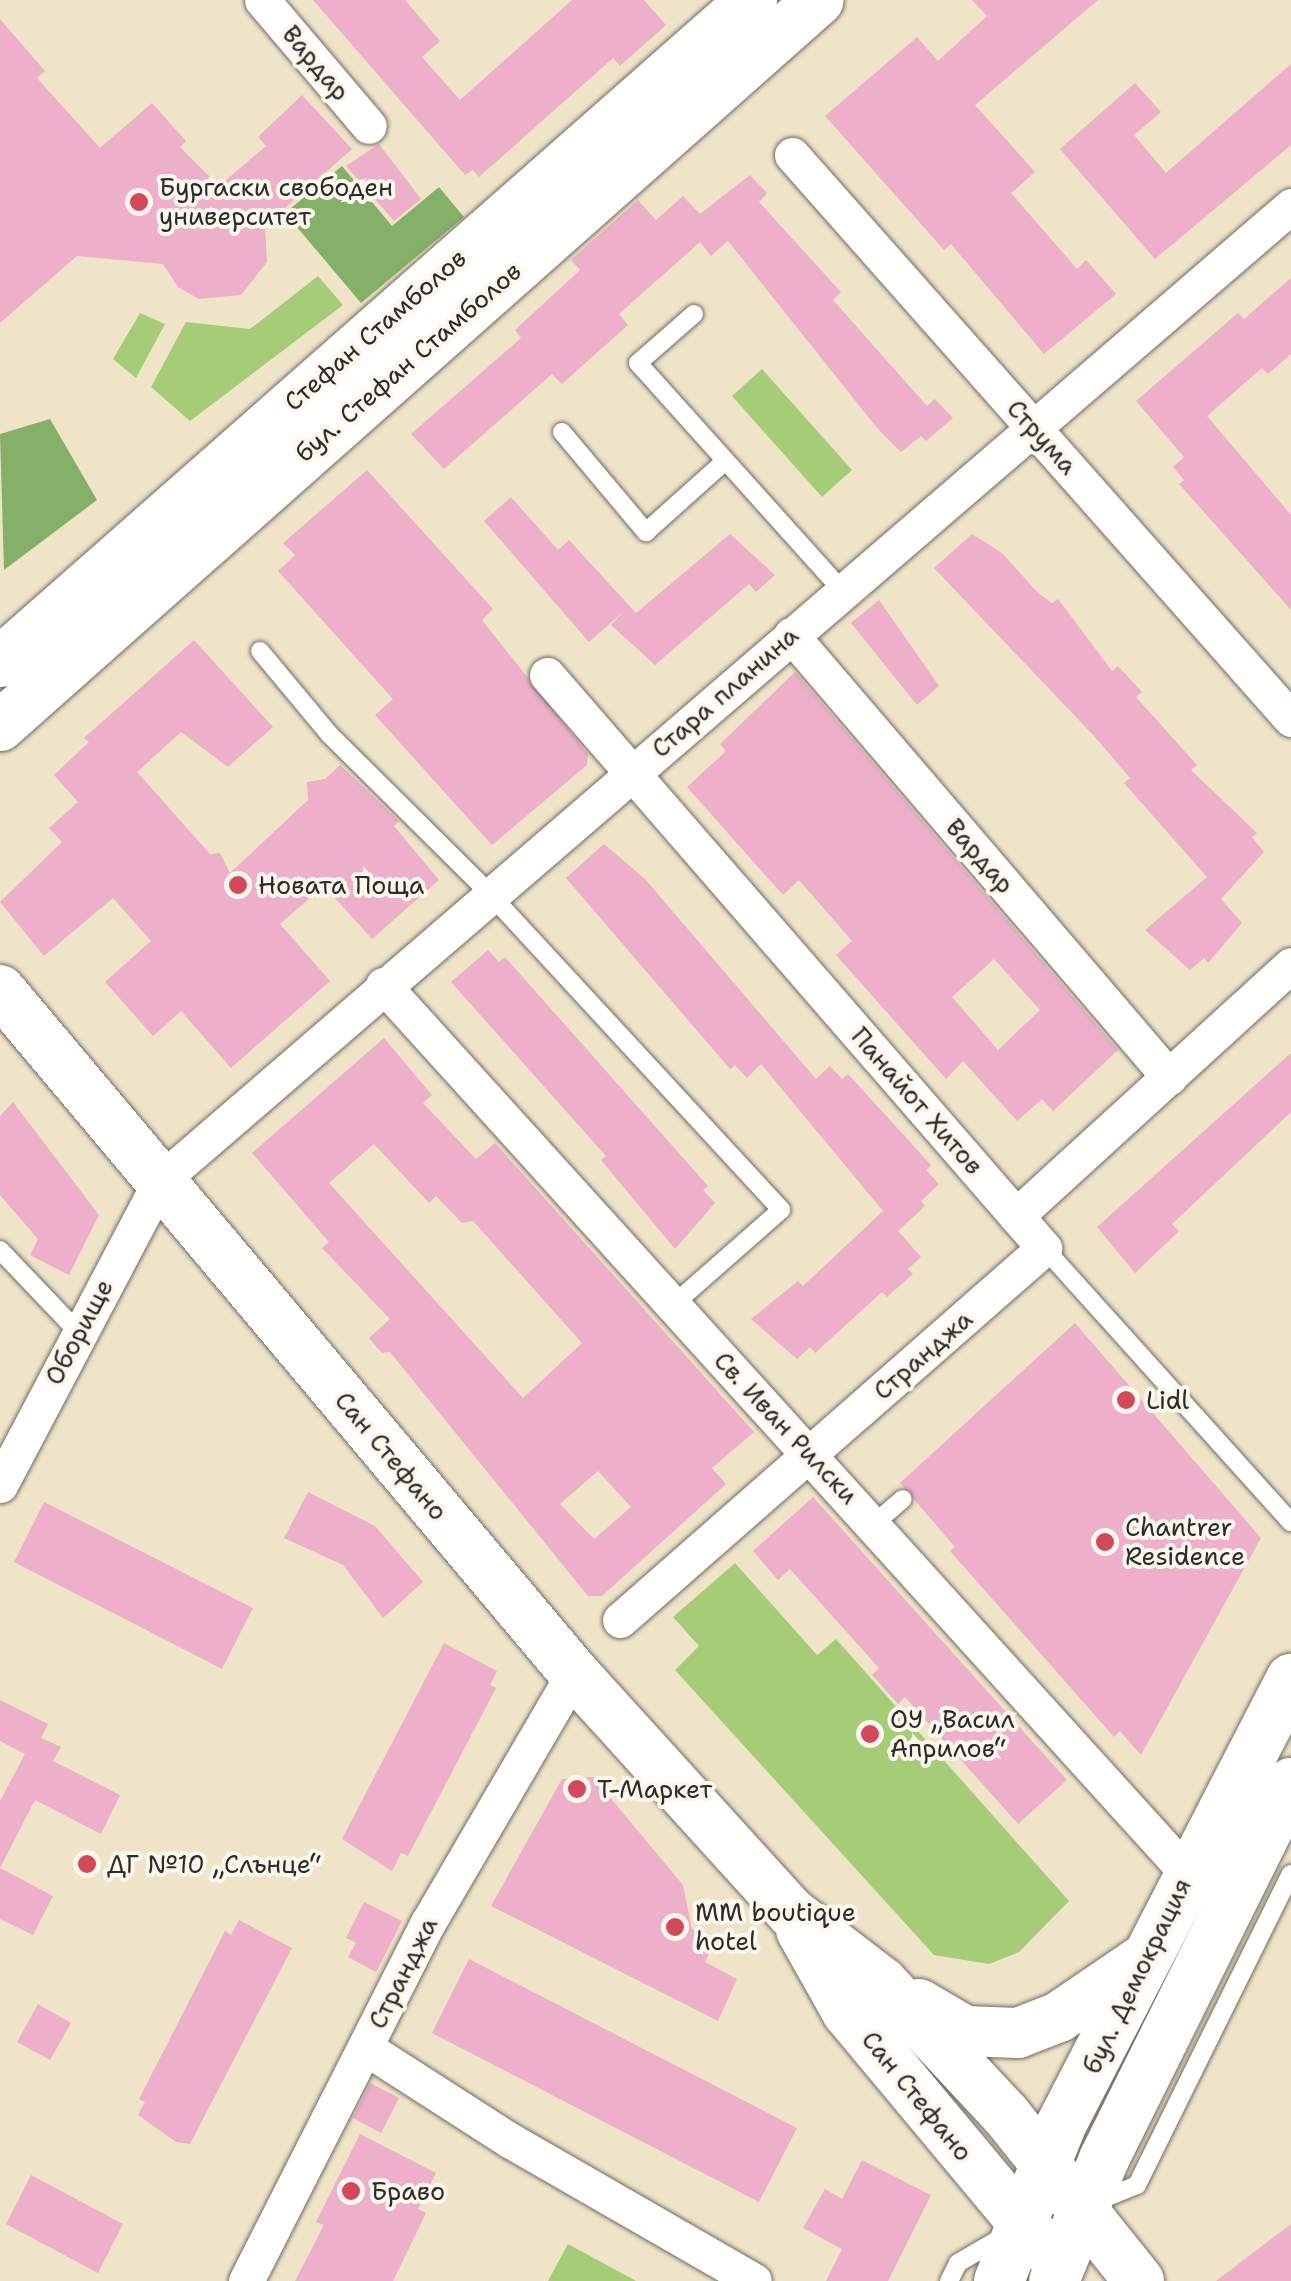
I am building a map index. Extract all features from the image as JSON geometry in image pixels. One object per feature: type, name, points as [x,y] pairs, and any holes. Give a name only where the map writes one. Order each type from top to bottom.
[{"type":"main road","name":"Стефан Стамболов","points":[[0,662],[752,0]]},
{"type":"main road","name":"бул. Стефан Стамболов","points":[[0,726],[819,0]]},
{"type":"main road","name":"Сан Стефано","points":[[0,990],[574,1673],[792,1913],[882,1982],[1046,2164],[1140,2281]]},
{"type":"main road","name":"бул. Демокрация","points":[[999,2281],[1046,2164],[1145,1959],[1291,1679]]},
{"type":"main road","name":"бул. Демокрация","points":[[1062,2276],[1081,2208],[1291,1783]]},
{"type":"main road","name":"Сан Стефано","points":[[792,1913],[847,2012],[1024,2224],[1062,2276]]},
{"type":"main road","points":[[882,1982],[965,2030],[993,2036],[1044,2025],[1145,1959]]},
{"type":"street","name":"Вардар","points":[[262,0],[369,126]]},
{"type":"street","name":"Струма","points":[[792,155],[1291,719]]},
{"type":"street","name":"Стара планина","points":[[161,1180],[488,892],[1291,206]]},
{"type":"street","name":"Вардар","points":[[791,635],[1169,1077]]},
{"type":"street","name":"Панайот Хитов","points":[[547,675],[1044,1248]]},
{"type":"street","points":[[1016,1216],[1291,966]]},
{"type":"street","name":"Св. Иван Рилски","points":[[383,985],[1188,1874]]},
{"type":"street","name":"Оборище","points":[[0,1485],[161,1180]]},
{"type":"street","name":"Странджа","points":[[620,1620],[1044,1248]]},
{"type":"street","name":"Странджа","points":[[246,2281],[428,1921],[574,1673]]},
{"type":"street","points":[[366,2048],[512,2141],[754,2281]]},
{"type":"lane","points":[[694,314],[638,363],[842,590]]},
{"type":"lane","points":[[562,432],[646,532],[725,461]]},
{"type":"lane","points":[[260,652],[330,734],[488,892],[781,1210],[672,1305]]},
{"type":"lane","name":"Панайот Хитов","points":[[1044,1248],[1291,1522]]},
{"type":"lane","points":[[0,1250],[79,1333]]},
{"type":"lane","points":[[874,1524],[904,1499]]},
{"type":"lane","points":[[1081,2208],[1137,2185],[1291,1874]]},
{"type":"lane","points":[[949,2281],[958,2263],[1024,2224]]},
{"type":"green space","points":[[342,166],[392,226],[439,187],[464,217],[361,303],[285,213]]},
{"type":"green space","points":[[318,276],[343,305],[190,421],[151,387],[186,322],[250,329]]},
{"type":"green space","points":[[140,313],[165,324],[136,378],[113,359]]},
{"type":"green space","points":[[762,369],[852,470],[822,497],[732,396]]},
{"type":"green space","points":[[50,419],[97,500],[4,570],[0,434]]},
{"type":"green space","points":[[735,1563],[817,1655],[836,1639],[1069,1901],[1019,1952],[989,1964],[934,1955],[675,1670],[699,1646],[673,1617]]},
{"type":"green space","points":[[568,2244],[636,2281],[548,2281]]},
{"type":"building","points":[[313,0],[405,0],[440,41],[422,57],[460,100],[572,0],[644,0],[666,25],[620,66],[613,58],[479,177],[473,170],[465,175]]},
{"type":"building","points":[[972,0],[1098,0],[975,105],[1035,172],[1011,193],[1077,269],[1086,260],[1116,294],[1044,354],[951,244],[944,250],[825,116],[917,37],[938,61],[987,16]]},
{"type":"building","name":"Бургаски свободен университет","points":[[0,19],[45,71],[37,78],[100,148],[152,103],[186,141],[180,147],[219,186],[266,146],[258,137],[302,95],[352,149],[265,226],[267,262],[241,295],[199,299],[178,287],[163,264],[77,256],[0,323]]},
{"type":"building","points":[[1291,64],[1291,145],[1155,259],[1060,149],[1135,83],[1161,112],[1134,135],[1166,173]]},
{"type":"building","points":[[379,144],[421,199],[394,221],[346,166]]},
{"type":"building","points":[[750,175],[767,193],[759,202],[841,292],[833,300],[927,406],[935,399],[953,418],[926,441],[921,436],[901,452],[877,428],[728,241],[711,256],[700,242],[619,314],[628,325],[562,384],[552,374],[444,469],[411,434],[521,338],[515,330],[580,270],[571,260],[638,200],[656,220],[683,196],[700,214]]},
{"type":"building","points":[[1291,278],[1291,354],[1268,374],[1262,368],[1207,416],[1291,515],[1291,610],[1179,484],[1184,480],[1173,467],[1184,457],[1136,401],[1238,313],[1244,319]]},
{"type":"building","points":[[367,470],[493,609],[482,620],[588,754],[587,765],[492,845],[375,715],[393,699],[278,571],[295,555],[283,543]]},
{"type":"building","points":[[511,497],[558,550],[569,540],[636,613],[730,534],[775,575],[756,592],[749,584],[655,665],[611,625],[623,612],[589,642],[484,521]]},
{"type":"building","points":[[972,534],[1002,553],[1038,593],[1052,603],[1058,599],[1112,671],[1118,666],[1142,692],[1136,697],[1197,765],[1191,770],[1257,833],[1252,837],[1264,852],[1221,899],[1242,923],[1208,963],[1204,958],[1190,970],[1145,930],[1207,877],[1124,783],[1130,778],[1095,737],[934,568]]},
{"type":"building","points":[[879,600],[939,686],[917,705],[851,623]]},
{"type":"building","points":[[194,640],[273,727],[228,767],[181,732],[137,772],[210,854],[220,853],[230,873],[308,800],[307,782],[325,779],[340,765],[399,821],[394,826],[439,880],[372,939],[324,886],[280,924],[330,981],[231,1068],[181,1011],[153,1036],[105,982],[151,941],[113,898],[44,956],[0,902],[62,842],[49,828],[78,802],[54,775],[89,742],[84,738]]},
{"type":"building","points":[[795,672],[1118,1050],[1053,1111],[1042,1099],[1017,1121],[963,1061],[946,1079],[836,955],[852,941],[799,880],[783,895],[687,787],[726,751],[720,744]],"holes":[[[994,959],[1040,1010],[998,1050],[952,997]]]},
{"type":"building","points":[[604,844],[645,879],[816,1079],[830,1066],[842,1079],[848,1074],[931,1165],[926,1170],[939,1184],[921,1201],[925,1206],[898,1231],[890,1222],[921,1257],[908,1269],[913,1274],[887,1297],[882,1292],[815,1353],[810,1347],[797,1359],[751,1319],[798,1281],[803,1286],[883,1211],[761,1064],[747,1078],[735,1065],[730,1069],[566,878]]},
{"type":"building","points":[[488,950],[499,962],[505,957],[708,1186],[703,1190],[715,1203],[675,1249],[601,1160],[606,1156],[451,982]]},
{"type":"building","points":[[384,1038],[432,1095],[423,1103],[476,1159],[495,1143],[754,1432],[712,1468],[726,1484],[602,1596],[588,1596],[390,1352],[382,1353],[369,1338],[390,1319],[322,1248],[329,1242],[252,1153]],"holes":[[[374,1144],[429,1203],[436,1196],[462,1223],[473,1221],[582,1343],[523,1398],[329,1183]],[[598,1471],[631,1507],[594,1539],[560,1504]]]},
{"type":"building","points":[[1291,1053],[1291,1112],[1172,1224],[1179,1231],[1135,1273],[1097,1227]]},
{"type":"building","points":[[13,1102],[99,1215],[69,1275],[30,1255],[38,1239],[0,1195],[0,1116]]},
{"type":"building","name":"Chantrer Residence","points":[[1075,1323],[1261,1538],[1141,1755],[1120,1731],[1114,1737],[950,1551],[955,1547],[900,1483]]},
{"type":"building","points":[[308,1492],[375,1526],[423,1582],[383,1618],[343,1565],[284,1538]]},
{"type":"building","points":[[813,1497],[1067,1780],[1018,1824],[905,1697],[898,1704],[872,1675],[879,1668],[790,1569],[778,1580],[753,1551]]},
{"type":"building","points":[[44,1502],[253,1608],[222,1669],[14,1562]]},
{"type":"building","points":[[444,1643],[497,1671],[490,1685],[496,1688],[408,1856],[401,1853],[392,1871],[342,1839]]},
{"type":"building","points":[[0,1700],[48,1724],[41,1738],[61,1747],[53,1761],[120,1795],[101,1834],[35,1800],[0,1868],[0,1801],[25,1754],[0,1741]]},
{"type":"building","points":[[593,1777],[683,1885],[692,1929],[715,1940],[705,1962],[737,1979],[718,2021],[491,1906],[562,1779]]},
{"type":"building","points":[[0,1868],[53,1896],[33,1935],[0,1919]]},
{"type":"building","points":[[364,1902],[402,1921],[376,1972],[348,1957],[356,1943],[346,1938]]},
{"type":"building","points":[[239,1920],[292,1948],[190,2144],[176,2142],[138,2115],[145,2102],[139,2099],[225,1931],[231,1935]]},
{"type":"building","points":[[469,1959],[797,2128],[759,2202],[432,2033]]},
{"type":"building","points":[[38,2004],[71,2023],[50,2060],[17,2042]]},
{"type":"building","points":[[370,2083],[399,2098],[381,2133],[353,2118]]},
{"type":"building","points":[[360,2134],[436,2173],[418,2209],[426,2213],[393,2281],[295,2281],[324,2225],[316,2222]]},
{"type":"building","points":[[862,2160],[931,2195],[888,2281],[826,2281],[842,2249],[803,2228],[825,2189],[842,2199]]},
{"type":"building","points":[[31,2175],[123,2224],[98,2273],[6,2224]]},
{"type":"building","points":[[1291,2224],[1291,2281],[1216,2281]]},
{"type":"place","name":"Бургаски свободен университет","points":[[139,202]]},
{"type":"place","name":"Новата Поща","points":[[238,885]]},
{"type":"place","name":"Lidl","points":[[1126,1400]]},
{"type":"place","name":"Chantrer Residence","points":[[1105,1542]]},
{"type":"place","name":"ОУ „Васил Априлов“","points":[[870,1734]]},
{"type":"place","name":"Т-Маркет","points":[[577,1789]]},
{"type":"place","name":"ДГ №10 „Слънце“","points":[[87,1864]]},
{"type":"place","name":"MM boutique hotel","points":[[675,1927]]},
{"type":"place","name":"Браво","points":[[351,2191]]}]
